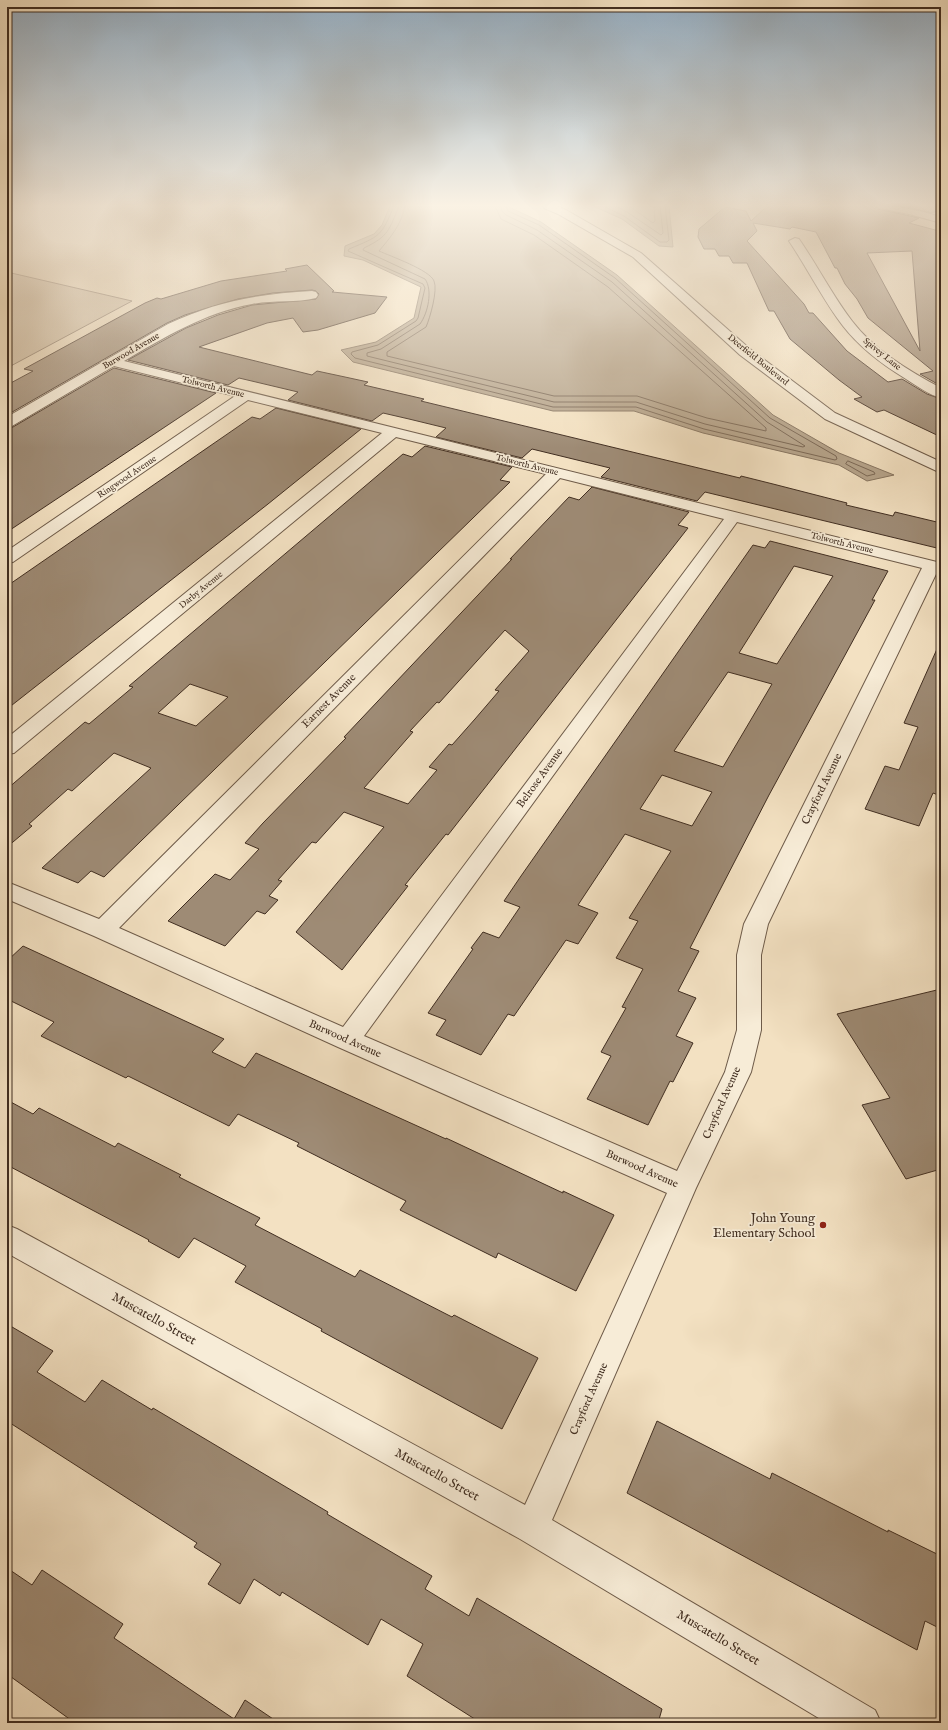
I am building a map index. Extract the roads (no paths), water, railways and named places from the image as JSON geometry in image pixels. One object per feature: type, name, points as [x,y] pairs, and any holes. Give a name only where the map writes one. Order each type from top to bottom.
[{"type":"street","name":"Deerfield Boulevard","points":[[672,287],[745,352],[830,416],[941,468]]},
{"type":"street","name":"Spivey Lane","points":[[824,287],[849,325],[871,346],[897,367],[941,394]]},
{"type":"street","name":"Burwood Avenue","points":[[7,423],[172,327],[195,316],[226,306],[265,298],[312,295]]},
{"type":"street","name":"Tolworth Avenue","points":[[113,362],[937,566]]},
{"type":"street","name":"Ringwood Avenue","points":[[7,558],[246,395]]},
{"type":"street","name":"Darby Avenue","points":[[7,748],[393,432]]},
{"type":"street","name":"Earnest Avenue","points":[[102,930],[556,472]]},
{"type":"street","name":"Belrose Avenue","points":[[347,1040],[733,516]]},
{"type":"street","name":"Crayford Avenue","points":[[532,1528],[683,1187],[738,1072],[749,1030],[749,955],[756,924],[937,566]]},
{"type":"street","name":"Burwood Avenue","points":[[7,890],[102,930],[347,1040],[683,1187]]},
{"type":"street","name":"Muscatello Street","points":[[7,1238],[532,1528],[862,1723]]},
{"type":"water","points":[[421,287],[630,287],[773,415],[839,453],[894,475],[867,481],[839,465],[703,433],[634,411],[553,411],[353,362],[341,350],[376,342],[414,318]]},
{"type":"place","name":"John Young Elementary School","points":[[823,1225]]}]
